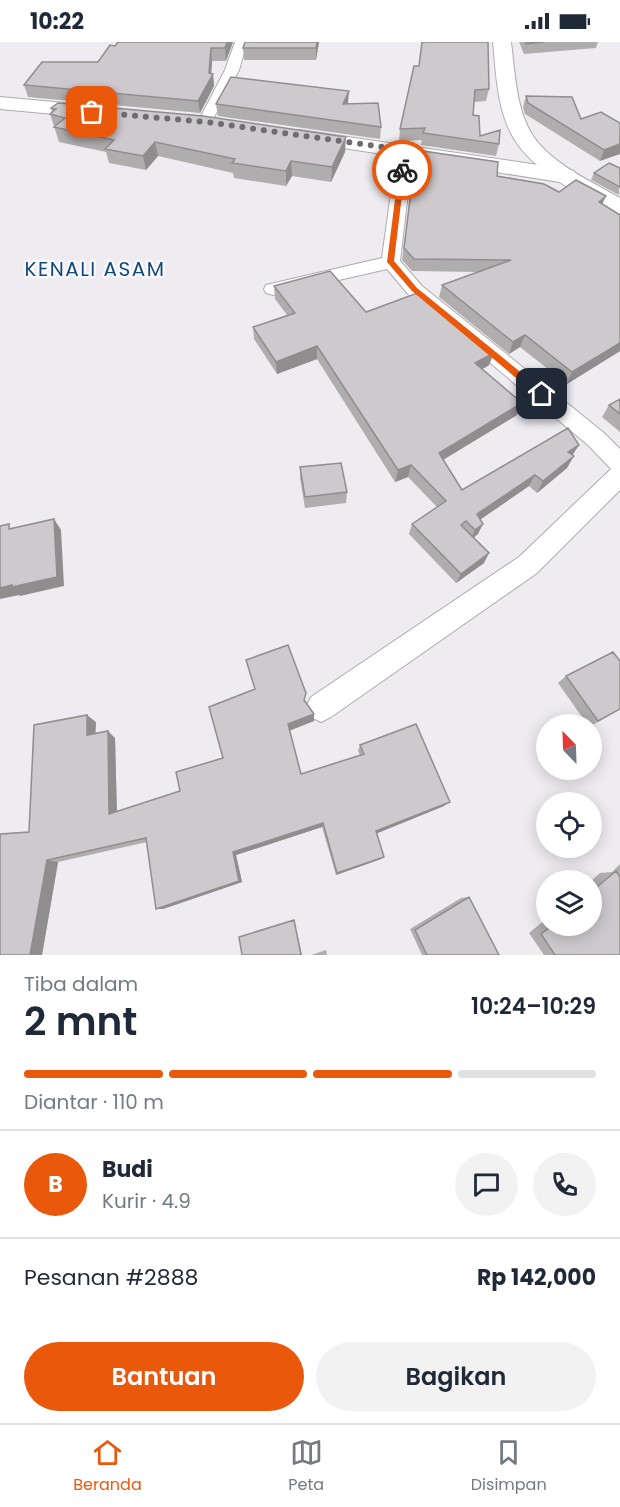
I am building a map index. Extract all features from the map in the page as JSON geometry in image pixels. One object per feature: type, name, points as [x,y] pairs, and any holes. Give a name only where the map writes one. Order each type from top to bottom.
[{"type":"main road","points":[[502,42],[510,104],[524,139],[566,176],[620,208]]},
{"type":"main road","points":[[0,103],[115,114]]},
{"type":"main road","points":[[183,120],[229,126]]},
{"type":"main road","points":[[276,132],[566,176]]},
{"type":"street","points":[[206,122],[232,70],[241,42]]},
{"type":"street","points":[[405,150],[391,262],[415,290],[596,439],[620,464]]},
{"type":"street","points":[[273,289],[391,262]]},
{"type":"street","points":[[321,707],[528,565],[620,475]]},
{"type":"building","points":[[118,42],[227,42],[225,48],[211,48],[209,73],[213,74],[198,101],[24,85],[42,62],[98,62],[110,45],[115,46]]},
{"type":"building","points":[[245,42],[317,42],[316,48],[243,48]]},
{"type":"building","points":[[422,42],[488,42],[489,89],[475,90],[473,115],[479,116],[480,136],[500,130],[499,144],[423,133],[425,128],[400,129],[414,66],[419,66]]},
{"type":"building","points":[[231,77],[349,91],[343,104],[378,103],[381,127],[216,104]]},
{"type":"building","points":[[526,96],[572,97],[581,119],[601,112],[620,123],[620,144],[604,150],[528,103]]},
{"type":"building","points":[[58,103],[203,116],[346,137],[332,167],[291,161],[286,171],[232,163],[235,159],[155,142],[143,156],[105,149],[114,140],[54,127],[65,118],[50,114],[56,109],[51,108]]},
{"type":"building","points":[[416,150],[498,162],[497,176],[544,184],[559,192],[576,180],[606,196],[599,202],[620,215],[620,343],[572,372],[525,335],[513,342],[442,285],[511,260],[414,259],[404,248]]},
{"type":"building","points":[[609,163],[620,168],[620,187],[594,173]]},
{"type":"building","points":[[330,271],[366,312],[420,292],[494,353],[475,363],[522,403],[439,453],[462,490],[568,428],[579,445],[568,452],[574,456],[543,481],[535,475],[477,514],[483,524],[475,530],[466,521],[461,525],[489,553],[461,574],[412,524],[446,501],[411,465],[398,470],[317,346],[276,362],[253,327],[295,313],[274,286]]},
{"type":"building","points":[[620,399],[620,414],[609,405]]},
{"type":"building","points":[[341,463],[347,492],[305,497],[300,467]]},
{"type":"building","points":[[54,519],[57,577],[0,588],[0,526],[9,524],[9,529]]},
{"type":"building","points":[[288,645],[306,693],[304,700],[314,714],[288,724],[301,774],[364,754],[360,745],[416,724],[450,802],[376,831],[384,857],[337,873],[323,823],[233,852],[239,881],[156,909],[146,838],[47,860],[30,955],[0,955],[0,834],[29,832],[34,725],[87,715],[87,735],[108,731],[109,814],[180,791],[176,772],[223,758],[209,707],[255,689],[246,660]]},
{"type":"building","points":[[613,652],[620,661],[620,709],[602,719],[602,714],[593,714],[566,676]]},
{"type":"building","points":[[616,871],[620,877],[620,955],[555,955],[542,936],[602,936],[602,883]]},
{"type":"building","points":[[469,897],[499,955],[427,955],[415,930]]},
{"type":"building","points":[[294,920],[301,955],[242,955],[239,937]]},
{"type":"way so far","points":[[92,112],[206,122],[405,150],[402,170]]},
{"type":"district","name":"KENALI ASAM","points":[[95,269]]},
{"type":"route","points":[[402,170],[396,202],[391,262],[415,290],[542,394]]}]
